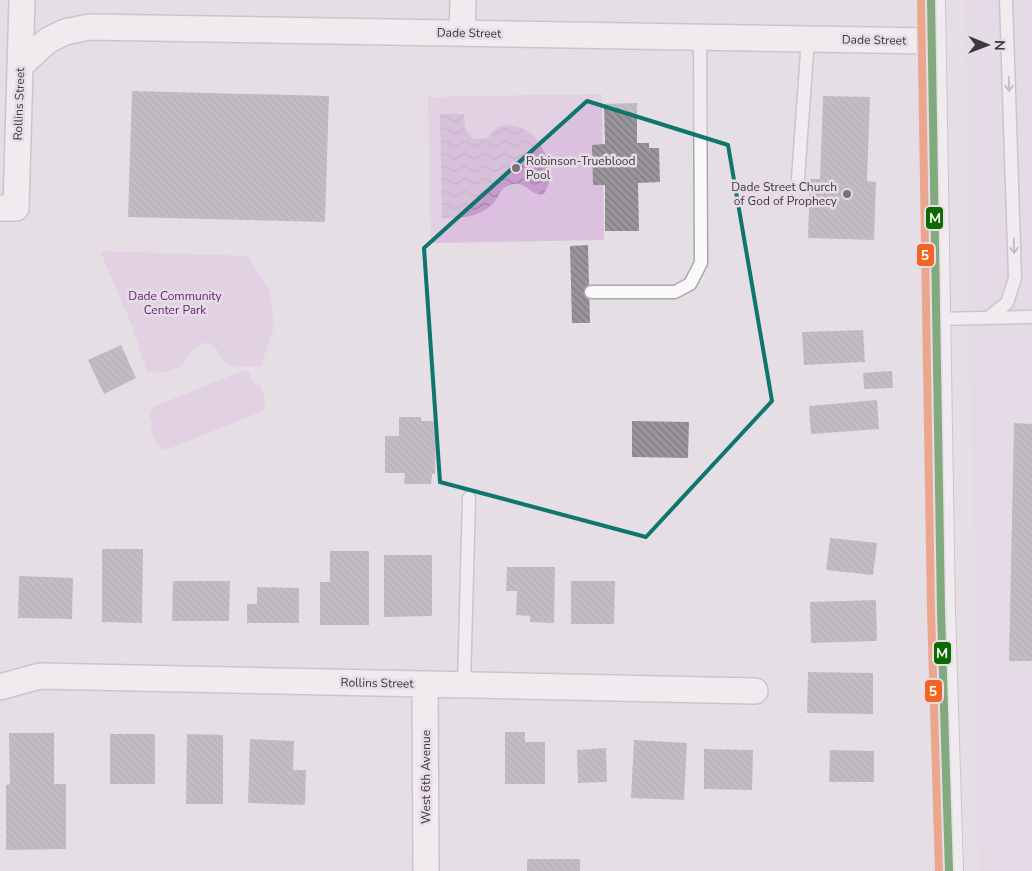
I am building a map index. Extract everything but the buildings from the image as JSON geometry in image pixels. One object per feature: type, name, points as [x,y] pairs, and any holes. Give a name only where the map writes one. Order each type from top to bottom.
[{"type":"street","name":"Rollins Street","points":[[8,208],[20,66],[22,0]]},
{"type":"street","points":[[462,33],[463,0]]},
{"type":"street","points":[[930,0],[941,611],[949,871]]},
{"type":"street","name":"Dade Street","points":[[20,66],[47,41],[65,32],[88,27],[931,42]]},
{"type":"street","name":"Rollins Street","points":[[0,687],[40,676],[755,691]]},
{"type":"street","name":"West 6th Avenue","points":[[425,684],[426,871]]},
{"type":"lane","points":[[988,318],[1006,303],[1015,278],[1006,0]]},
{"type":"lane","points":[[591,292],[675,292],[690,284],[701,263],[700,37]]},
{"type":"lane","points":[[798,178],[808,39]]},
{"type":"lane","points":[[936,319],[1032,317]]},
{"type":"lane","points":[[464,685],[469,498]]},
{"type":"highlighted area","points":[[587,101],[728,145],[772,401],[646,537],[440,482],[424,248]]},
{"type":"shaded area","points":[[964,0],[1032,0],[1032,871],[979,871]]},
{"type":"green space","name":"Robinson-Trueblood Pool","points":[[602,94],[604,240],[431,243],[428,97]]},
{"type":"green space","name":"Dade Community Center Park","points":[[100,251],[248,256],[269,289],[274,327],[261,366],[244,367],[231,365],[224,361],[213,345],[206,343],[198,345],[186,360],[171,370],[157,373],[147,372],[133,328]]},
{"type":"green space","points":[[242,371],[248,371],[256,386],[260,384],[265,400],[263,411],[168,449],[163,449],[157,444],[150,428],[154,427],[150,419],[153,407]]},
{"type":"water","points":[[440,114],[464,114],[465,129],[473,139],[487,138],[499,126],[520,127],[526,130],[545,153],[550,176],[544,194],[540,195],[521,184],[510,185],[503,189],[489,207],[477,214],[442,218]]},
{"type":"transit line","name":"5","points":[[921,0],[931,611],[939,871]]},
{"type":"transit line","name":"M","points":[[931,0],[941,611],[949,871]]},
{"type":"place","name":"Robinson-Trueblood Pool","points":[[516,168]]},
{"type":"place","name":"Dade Street Church of God of Prophecy","points":[[847,194]]}]
